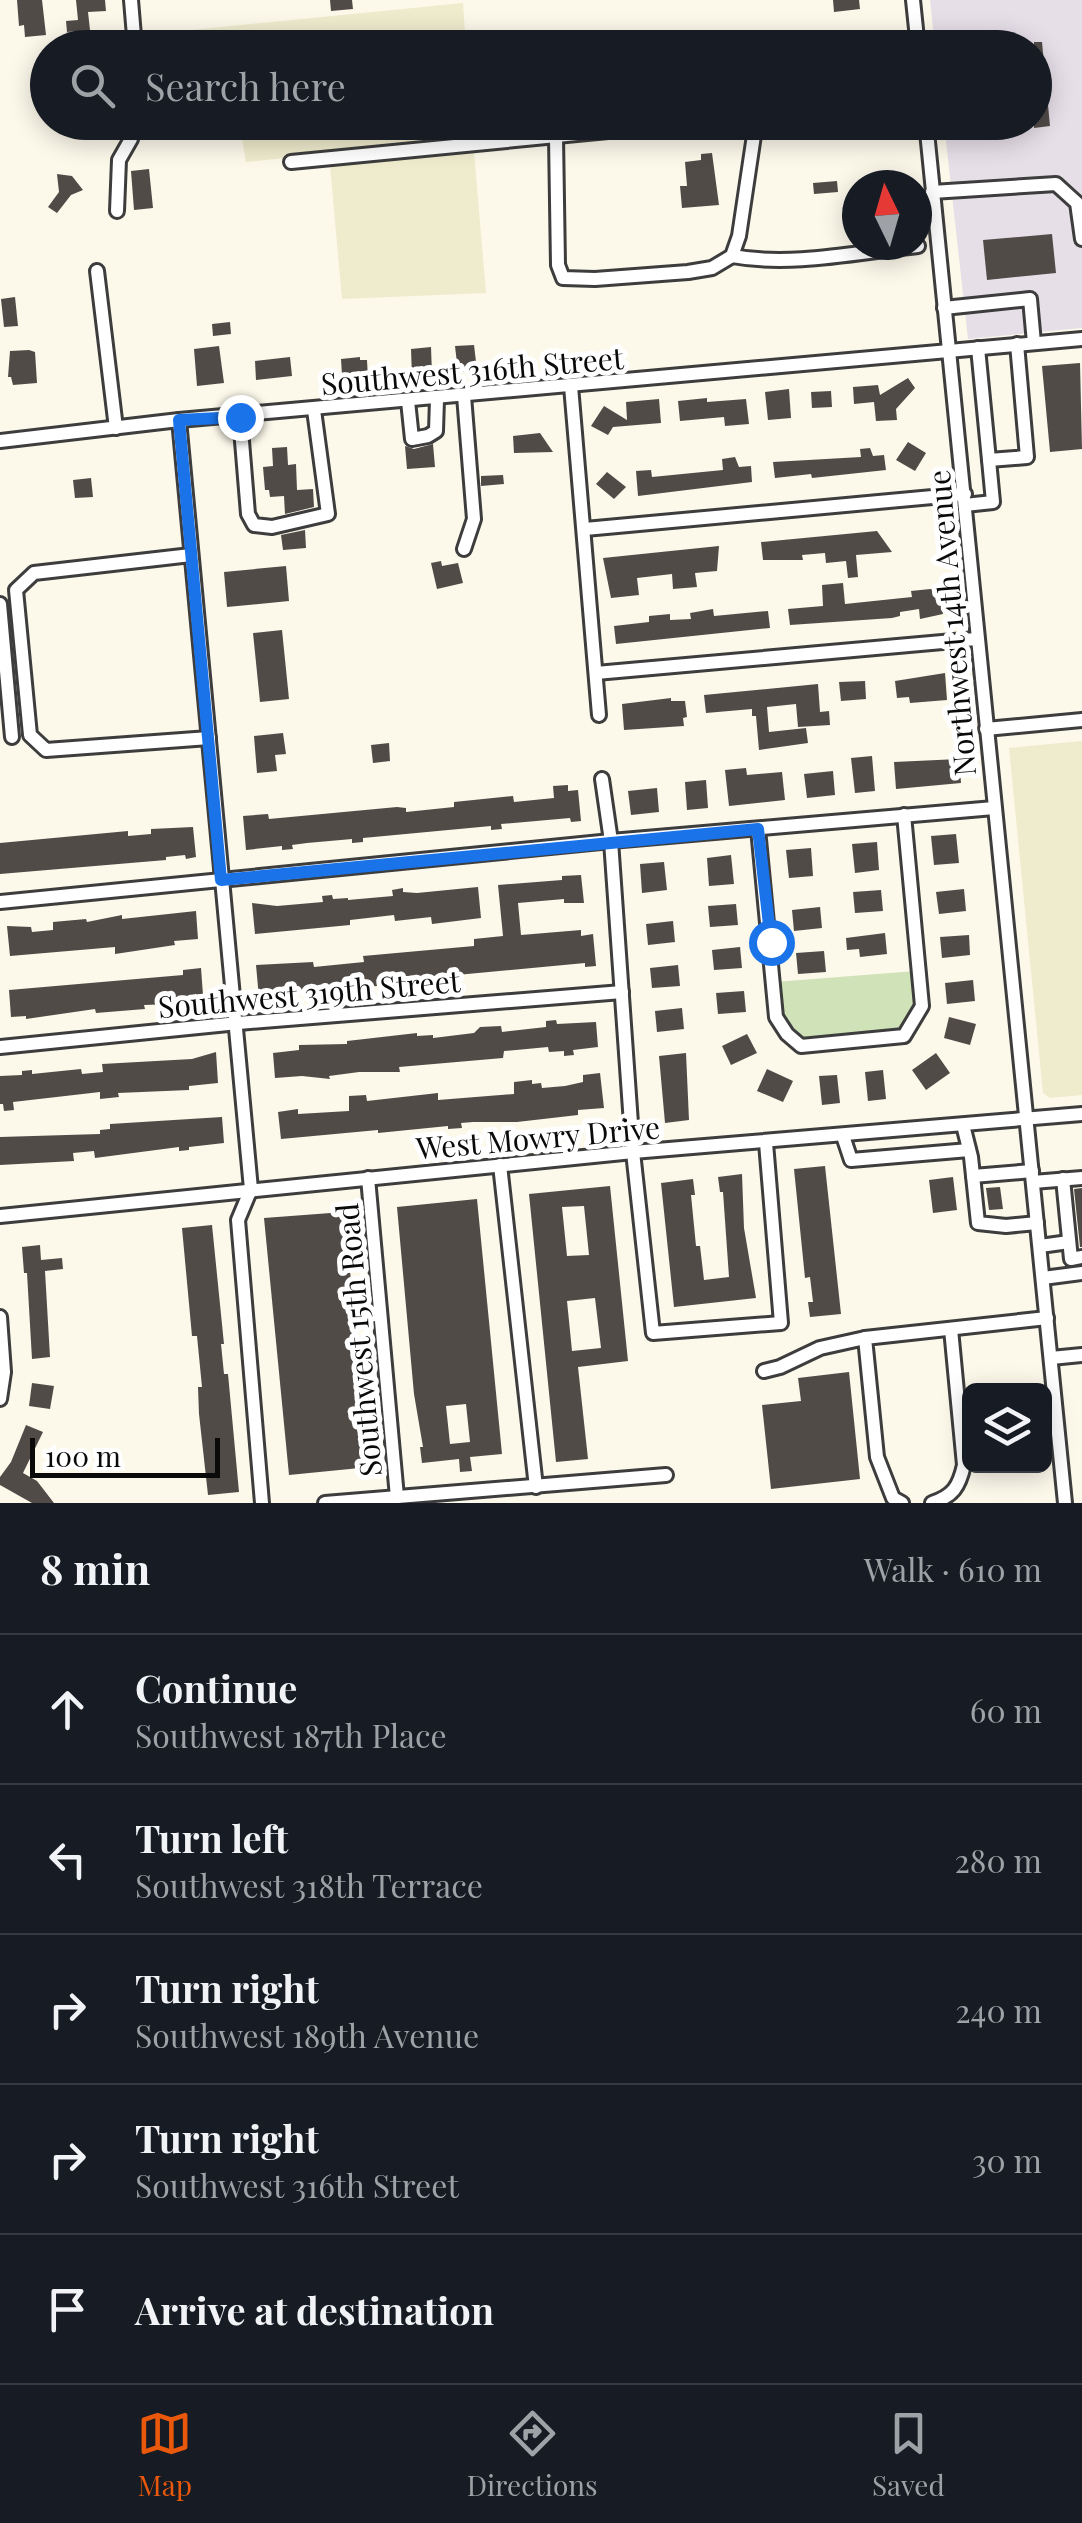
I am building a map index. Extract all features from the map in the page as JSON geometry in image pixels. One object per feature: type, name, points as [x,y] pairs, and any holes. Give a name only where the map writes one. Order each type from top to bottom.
[{"type":"street","points":[[131,0],[134,30]]},
{"type":"street","points":[[913,0],[916,30]]},
{"type":"street","points":[[117,211],[116,174],[128,140]]},
{"type":"street","points":[[291,162],[515,140]]},
{"type":"street","points":[[556,140],[558,264],[564,278],[596,279],[712,268],[732,256],[739,236],[753,140]]},
{"type":"street","name":"Northwest 14th Avenue","points":[[928,140],[930,170]]},
{"type":"street","points":[[932,192],[1056,184],[1077,203],[1082,239]]},
{"type":"street","name":"Northwest 14th Avenue","points":[[932,192],[1065,1503]]},
{"type":"street","points":[[732,256],[784,260],[842,254]]},
{"type":"street","points":[[97,271],[116,428]]},
{"type":"street","points":[[944,308],[1030,299],[1034,343]]},
{"type":"street","name":"Southwest 316th Street","points":[[0,441],[179,420],[1082,338]]},
{"type":"street","points":[[988,460],[1028,457],[1016,344]]},
{"type":"street","points":[[584,529],[965,500],[993,502],[978,348]]},
{"type":"street","points":[[570,386],[599,715]]},
{"type":"street","points":[[464,396],[474,518],[464,549]]},
{"type":"street","points":[[408,401],[412,438],[428,436],[436,430],[437,398]]},
{"type":"street","points":[[240,417],[248,514],[254,524],[272,527],[328,514],[314,410]]},
{"type":"street","points":[[179,420],[251,1188],[238,1220],[262,1503]]},
{"type":"street","points":[[191,555],[34,572],[16,590],[30,735],[46,750],[209,738]]},
{"type":"street","points":[[0,604],[12,737]]},
{"type":"street","points":[[596,673],[976,639]]},
{"type":"street","points":[[986,730],[1082,720]]},
{"type":"street","points":[[602,779],[611,841],[633,1152],[653,1333],[781,1322],[766,1143]]},
{"type":"street","points":[[0,902],[611,841],[994,808]]},
{"type":"street","points":[[758,829],[776,1017],[801,1046],[904,1036],[922,1006],[904,815]]},
{"type":"street","name":"Southwest 319th Street","points":[[0,1047],[622,992]]},
{"type":"street","name":"West Mowry Drive","points":[[0,1216],[251,1188],[1082,1114]]},
{"type":"street","points":[[963,1125],[978,1223],[1038,1223]]},
{"type":"street","points":[[843,1136],[851,1160],[969,1150]]},
{"type":"street","points":[[500,1165],[536,1487]]},
{"type":"street","points":[[973,1176],[1082,1178]]},
{"type":"street","name":"Southwest 15th Road","points":[[368,1178],[397,1497]]},
{"type":"street","points":[[1063,1179],[1071,1258],[1082,1258]]},
{"type":"street","points":[[1040,1246],[1069,1242]]},
{"type":"street","points":[[1043,1278],[1082,1273]]},
{"type":"street","points":[[0,1317],[4,1372],[0,1399]]},
{"type":"street","points":[[764,1370],[780,1368],[820,1348],[865,1338],[1047,1318]]},
{"type":"street","points":[[932,1503],[947,1498],[959,1486],[964,1466],[951,1329]]},
{"type":"street","points":[[865,1338],[877,1457],[892,1498],[902,1503]]},
{"type":"street","points":[[1051,1358],[1082,1355]]},
{"type":"street","points":[[326,1503],[666,1475]]},
{"type":"shaded area","points":[[930,0],[1082,0],[1082,328],[968,339],[946,140],[1052,140],[1052,30],[933,30]]},
{"type":"shaded area","points":[[463,3],[465,30],[192,30]]},
{"type":"shaded area","points":[[242,140],[453,140],[246,162]]},
{"type":"shaded area","points":[[474,152],[486,293],[342,299],[330,165]]},
{"type":"shaded area","points":[[1082,741],[1082,1095],[1050,1098],[1043,1093],[1009,748]]},
{"type":"green space","points":[[916,971],[919,1006],[903,1034],[801,1044],[777,1017],[775,982]]},
{"type":"building","points":[[17,0],[42,0],[45,30],[30,30],[30,37],[25,37],[24,25],[19,26]]},
{"type":"building","points":[[76,0],[105,0],[106,11],[88,12],[90,30],[67,30],[66,21],[78,20]]},
{"type":"building","points":[[330,0],[352,0],[353,9],[331,11]]},
{"type":"building","points":[[833,0],[859,0],[860,9],[834,12]]},
{"type":"building","points":[[712,153],[719,205],[682,208],[680,186],[687,186],[685,162],[701,160],[701,154]]},
{"type":"building","points":[[149,169],[153,208],[134,210],[131,171]]},
{"type":"building","points":[[57,174],[72,176],[83,190],[71,195],[57,213],[48,207],[59,192]]},
{"type":"building","points":[[837,181],[838,192],[814,194],[813,183]]},
{"type":"building","points":[[1052,234],[1056,273],[987,280],[983,240]]},
{"type":"building","points":[[15,297],[18,326],[4,327],[1,299]]},
{"type":"building","points":[[230,322],[231,334],[213,336],[212,324]]},
{"type":"building","points":[[474,345],[477,370],[458,372],[455,346]]},
{"type":"building","points":[[219,346],[224,383],[197,386],[194,349]]},
{"type":"building","points":[[431,347],[432,375],[412,377],[411,349]]},
{"type":"building","points":[[10,351],[35,352],[37,383],[13,385],[8,377]]},
{"type":"building","points":[[290,357],[292,376],[256,380],[255,361]]},
{"type":"building","points":[[341,359],[367,360],[368,379],[351,380],[351,374],[342,375]]},
{"type":"building","points":[[1080,363],[1082,449],[1050,452],[1042,366]]},
{"type":"building","points":[[908,378],[915,388],[896,409],[897,420],[876,421],[874,402],[854,404],[853,387],[878,385],[880,395]]},
{"type":"building","points":[[789,389],[791,418],[768,420],[765,392]]},
{"type":"building","points":[[831,391],[832,407],[812,408],[811,392]]},
{"type":"building","points":[[707,398],[707,402],[746,399],[749,424],[725,426],[724,417],[680,421],[678,401]]},
{"type":"building","points":[[659,399],[661,423],[613,427],[608,435],[591,426],[604,406],[627,420],[626,402]]},
{"type":"building","points":[[540,433],[553,452],[514,453],[513,436]]},
{"type":"building","points":[[908,442],[926,453],[915,471],[896,460]]},
{"type":"building","points":[[433,444],[435,467],[407,469],[405,446],[414,449]]},
{"type":"building","points":[[287,447],[288,465],[296,464],[297,490],[313,489],[314,507],[285,514],[284,496],[270,497],[269,490],[265,490],[263,467],[273,466],[272,448]]},
{"type":"building","points":[[870,448],[873,456],[884,455],[886,470],[775,478],[773,462],[861,457],[860,449]]},
{"type":"building","points":[[735,457],[739,467],[751,466],[752,482],[638,496],[636,471],[651,470],[652,477],[723,470],[722,459]]},
{"type":"building","points":[[607,472],[626,487],[614,499],[596,484]]},
{"type":"building","points":[[503,475],[504,484],[481,486],[481,476]]},
{"type":"building","points":[[91,478],[93,497],[75,498],[73,480]]},
{"type":"building","points":[[305,530],[306,548],[283,550],[281,535]]},
{"type":"building","points":[[877,531],[892,552],[856,555],[858,577],[848,578],[846,561],[826,563],[825,553],[802,555],[803,560],[763,560],[761,542]]},
{"type":"building","points":[[719,546],[717,571],[695,573],[697,587],[673,589],[672,574],[637,578],[639,595],[611,598],[603,558]]},
{"type":"building","points":[[441,561],[442,566],[458,563],[463,583],[437,589],[431,563]]},
{"type":"building","points":[[286,566],[289,601],[227,607],[224,572]]},
{"type":"building","points":[[843,583],[845,604],[912,597],[911,591],[940,588],[943,614],[920,619],[919,609],[900,612],[900,616],[892,618],[790,625],[788,609],[823,606],[822,585]]},
{"type":"building","points":[[713,609],[714,616],[768,611],[770,628],[616,644],[614,626],[649,622],[649,616],[670,614],[670,620],[691,619],[690,613]]},
{"type":"building","points":[[282,630],[289,699],[260,702],[253,633]]},
{"type":"building","points":[[945,673],[947,700],[910,703],[909,697],[897,698],[895,681]]},
{"type":"building","points":[[865,681],[866,699],[841,701],[839,682]]},
{"type":"building","points":[[818,684],[820,712],[829,711],[830,725],[798,727],[796,704],[767,707],[769,732],[806,728],[808,743],[759,750],[752,709],[706,713],[704,695]]},
{"type":"building","points":[[671,698],[685,701],[684,726],[624,730],[622,704]]},
{"type":"building","points":[[283,733],[286,754],[275,755],[277,771],[257,773],[254,736]]},
{"type":"building","points":[[389,743],[390,761],[373,763],[371,745]]},
{"type":"building","points":[[872,756],[875,791],[855,793],[851,758]]},
{"type":"building","points":[[959,759],[961,783],[896,789],[894,762]]},
{"type":"building","points":[[746,768],[747,775],[782,772],[785,800],[729,806],[725,770]]},
{"type":"building","points":[[833,771],[835,795],[807,798],[804,774]]},
{"type":"building","points":[[706,780],[708,808],[687,810],[685,782]]},
{"type":"building","points":[[568,785],[568,791],[578,790],[581,821],[571,822],[570,818],[501,824],[502,829],[491,830],[491,826],[363,838],[363,842],[352,843],[352,839],[307,843],[292,845],[293,849],[282,850],[282,846],[246,850],[243,816],[268,814],[269,819],[397,807],[406,808],[406,812],[513,796],[514,802],[554,798],[553,786]]},
{"type":"building","points":[[657,788],[659,812],[631,815],[628,791]]},
{"type":"building","points":[[193,827],[196,857],[0,874],[0,843],[128,831],[128,836],[151,834],[151,829]]},
{"type":"building","points":[[956,834],[959,863],[934,865],[931,836]]},
{"type":"building","points":[[877,842],[879,870],[855,873],[852,844]]},
{"type":"building","points":[[811,848],[813,876],[789,878],[786,850]]},
{"type":"building","points":[[731,855],[734,884],[709,886],[707,858]]},
{"type":"building","points":[[664,862],[667,890],[642,893],[640,864]]},
{"type":"building","points":[[581,875],[584,903],[564,903],[564,899],[518,903],[521,935],[581,930],[581,936],[593,934],[596,966],[585,967],[585,963],[446,976],[446,980],[271,992],[272,997],[259,998],[256,965],[313,962],[314,967],[364,962],[363,956],[474,946],[474,939],[503,936],[498,885]]},
{"type":"building","points":[[478,887],[481,918],[432,924],[431,917],[395,921],[394,915],[350,920],[350,925],[255,934],[252,903],[277,906],[323,902],[322,896],[332,895],[333,899],[348,900],[393,896],[392,890],[403,888],[403,892],[417,893]]},
{"type":"building","points":[[964,889],[966,911],[939,914],[936,892]]},
{"type":"building","points":[[881,890],[883,911],[855,913],[853,892]]},
{"type":"building","points":[[736,904],[738,925],[710,927],[708,906]]},
{"type":"building","points":[[820,907],[822,928],[794,931],[792,910]]},
{"type":"building","points":[[196,911],[198,939],[174,941],[175,945],[115,954],[115,947],[10,956],[7,926],[31,927],[32,932],[53,930],[53,922]]},
{"type":"building","points":[[673,921],[675,942],[648,945],[646,924]]},
{"type":"building","points":[[885,933],[887,954],[860,957],[859,949],[847,950],[846,938]]},
{"type":"building","points":[[969,935],[970,955],[942,958],[940,937]]},
{"type":"building","points":[[740,947],[742,968],[714,970],[712,950]]},
{"type":"building","points":[[824,951],[826,972],[798,974],[796,953]]},
{"type":"building","points":[[678,965],[680,986],[652,988],[650,968]]},
{"type":"building","points":[[201,968],[200,1003],[144,1005],[145,1009],[96,1013],[95,1009],[26,1019],[11,1017],[9,990],[183,975],[183,970]]},
{"type":"building","points":[[973,980],[975,1001],[947,1004],[945,983]]},
{"type":"building","points":[[744,991],[746,1012],[718,1014],[716,993]]},
{"type":"building","points":[[682,1008],[684,1029],[657,1032],[655,1011]]},
{"type":"building","points":[[949,1017],[976,1024],[970,1045],[944,1038]]},
{"type":"building","points":[[556,1020],[557,1024],[596,1022],[598,1047],[573,1050],[574,1055],[564,1056],[564,1051],[549,1052],[548,1047],[504,1051],[503,1058],[399,1067],[400,1072],[359,1072],[329,1076],[330,1079],[275,1078],[273,1053],[299,1050],[299,1045],[347,1044],[417,1033],[433,1038],[474,1033],[480,1027],[501,1026],[502,1032],[546,1027],[546,1021]]},
{"type":"building","points":[[747,1034],[757,1053],[731,1065],[722,1046]]},
{"type":"building","points":[[216,1052],[218,1083],[189,1086],[189,1090],[118,1093],[119,1097],[100,1099],[100,1092],[13,1102],[14,1110],[4,1111],[0,1104],[0,1076],[22,1075],[22,1071],[32,1070],[32,1074],[81,1069],[82,1074],[103,1072],[102,1064],[192,1059]]},
{"type":"building","points":[[686,1053],[689,1120],[665,1123],[659,1056]]},
{"type":"building","points":[[936,1053],[950,1073],[926,1090],[912,1070]]},
{"type":"building","points":[[767,1069],[793,1081],[783,1102],[757,1091]]},
{"type":"building","points":[[883,1070],[886,1099],[868,1101],[865,1072]]},
{"type":"building","points":[[600,1073],[604,1108],[578,1110],[578,1115],[461,1123],[462,1128],[378,1130],[281,1139],[278,1112],[349,1111],[349,1096],[366,1095],[367,1101],[438,1093],[438,1100],[514,1094],[514,1082],[532,1080],[532,1084],[541,1083],[542,1088],[565,1086],[583,1082],[583,1075]]},
{"type":"building","points":[[837,1075],[840,1103],[822,1105],[819,1076]]},
{"type":"building","points":[[222,1117],[224,1143],[95,1158],[94,1151],[73,1153],[74,1161],[0,1165],[0,1137],[100,1134],[100,1130],[110,1129],[110,1124]]},
{"type":"building","points":[[825,1166],[841,1314],[810,1317],[808,1302],[813,1302],[810,1277],[805,1278],[794,1169]]},
{"type":"building","points":[[742,1174],[744,1228],[756,1298],[674,1307],[661,1183],[693,1179],[696,1246],[700,1246],[704,1280],[729,1277],[723,1192],[718,1177]]},
{"type":"building","points":[[953,1177],[957,1210],[933,1213],[929,1180]]},
{"type":"building","points":[[610,1186],[628,1361],[578,1367],[588,1459],[556,1462],[529,1194]],"holes":[[[584,1206],[589,1255],[567,1256],[562,1207]],[[595,1298],[601,1348],[572,1351],[567,1301]]]},
{"type":"building","points":[[1000,1187],[1003,1209],[989,1210],[986,1188]]},
{"type":"building","points":[[1082,1188],[1082,1247],[1080,1247],[1074,1189]]},
{"type":"building","points":[[477,1199],[502,1454],[470,1457],[472,1471],[460,1472],[459,1459],[422,1463],[397,1207]],"holes":[[[466,1404],[470,1442],[450,1444],[446,1406]]]},
{"type":"building","points":[[344,1212],[370,1467],[289,1475],[264,1218]]},
{"type":"building","points":[[212,1225],[224,1374],[228,1374],[239,1492],[208,1495],[199,1414],[198,1387],[202,1387],[197,1336],[192,1336],[182,1228]]},
{"type":"building","points":[[40,1245],[41,1260],[62,1258],[63,1269],[45,1271],[50,1357],[32,1359],[22,1247]]},
{"type":"building","points":[[849,1372],[860,1479],[771,1489],[762,1405],[801,1401],[798,1378]]},
{"type":"building","points":[[32,1383],[54,1386],[50,1409],[29,1406]]},
{"type":"building","points":[[26,1425],[43,1432],[23,1473],[37,1481],[54,1503],[32,1503],[0,1485],[0,1477],[11,1462]]},
{"type":"route","points":[[240,417],[179,420],[221,880],[758,829],[771,942]]}]
